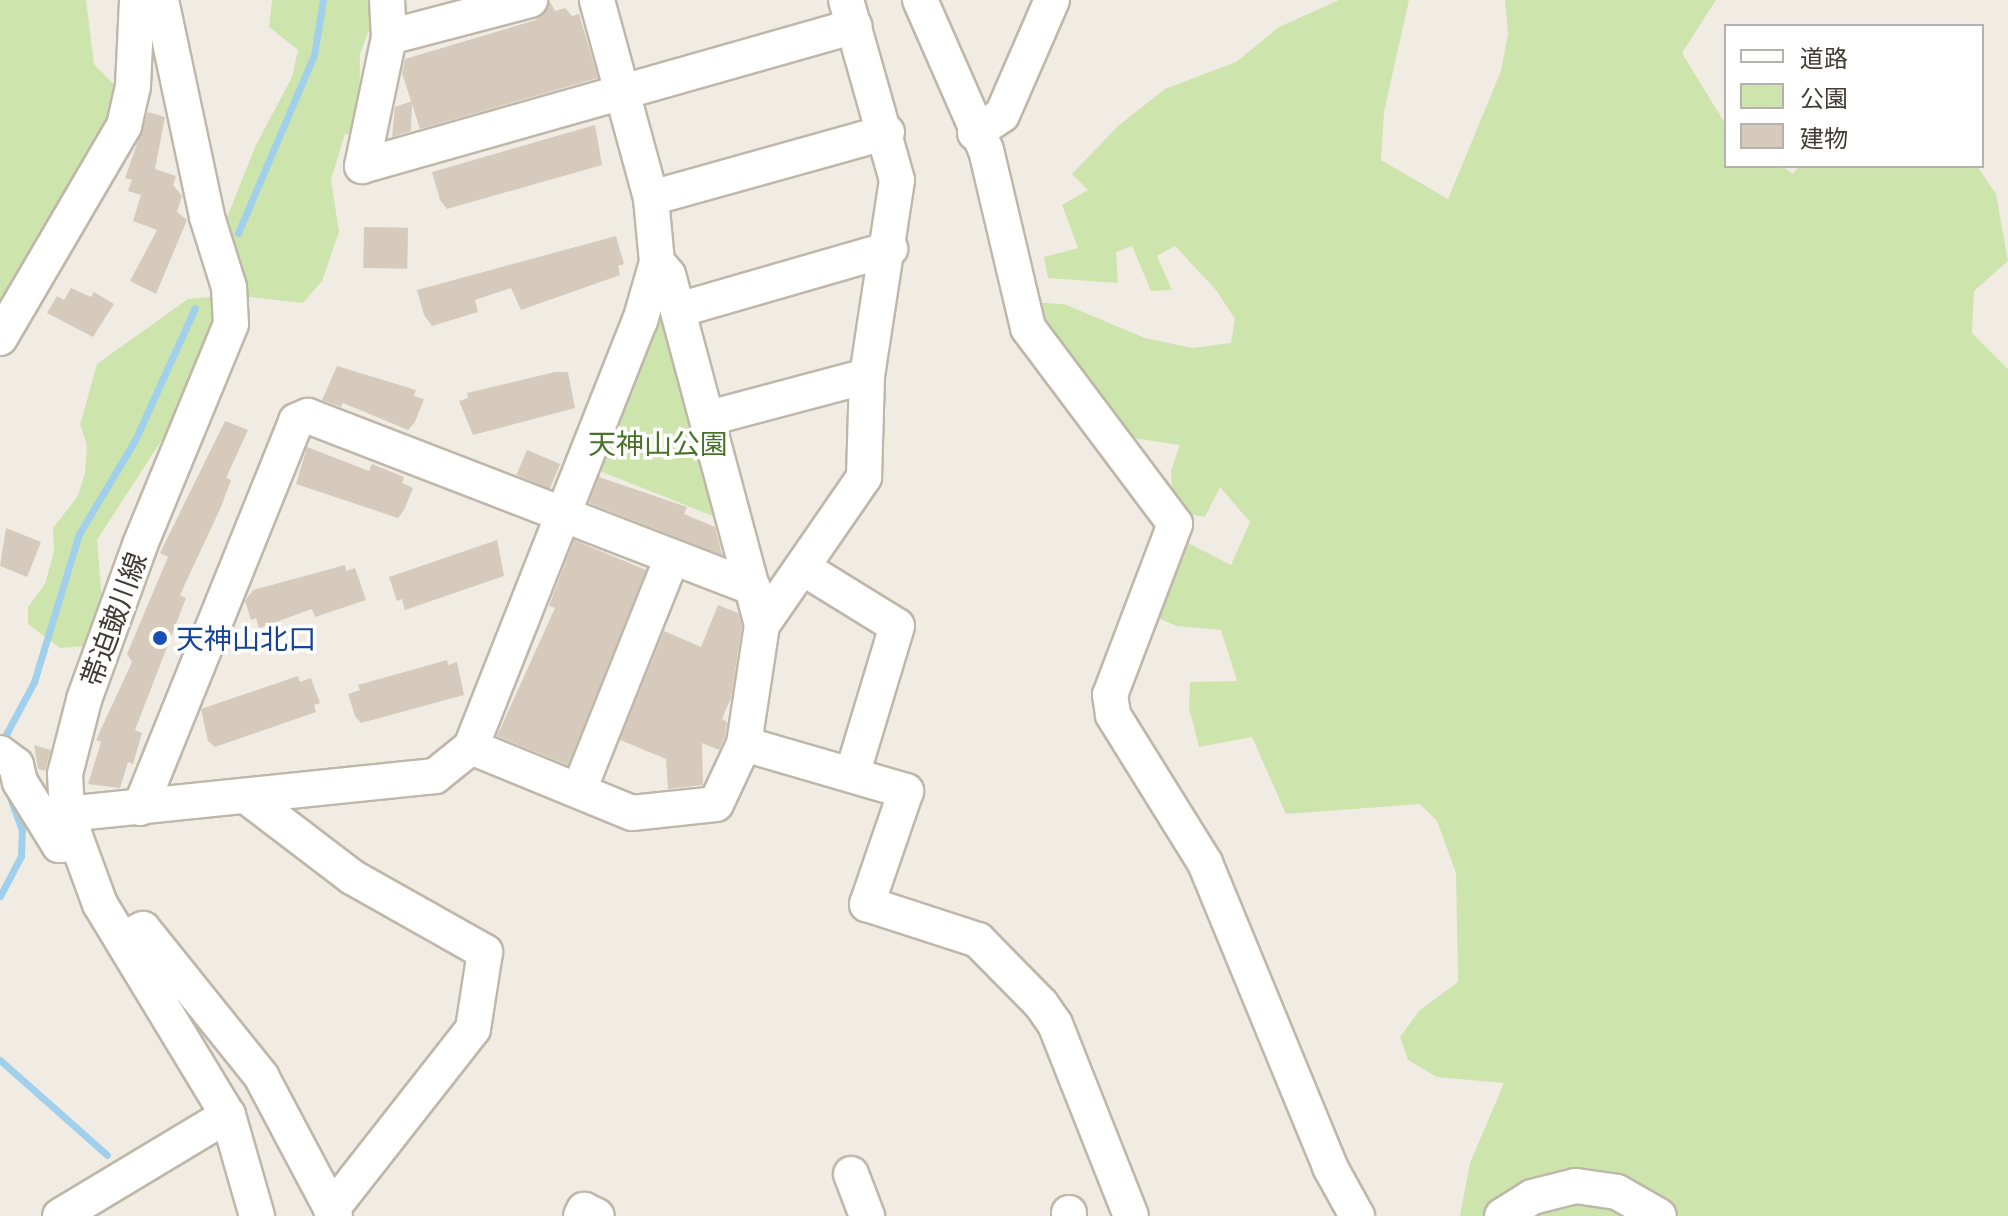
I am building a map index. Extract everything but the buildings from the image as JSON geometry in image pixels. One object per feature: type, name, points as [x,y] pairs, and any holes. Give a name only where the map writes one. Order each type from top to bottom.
[{"type":"street","points":[[0,338],[124,126],[133,86],[137,0]]},
{"type":"street","name":"帯迫皷川線","points":[[161,0],[207,217],[229,287],[231,324],[140,545],[84,700],[65,774],[72,829],[100,904],[124,938],[228,1115],[257,1216]]},
{"type":"street","points":[[387,0],[389,37],[362,166],[622,93],[851,13],[887,132],[897,180],[890,249],[867,376],[864,477],[762,625]]},
{"type":"street","points":[[389,37],[530,0]]},
{"type":"street","points":[[0,753],[16,765],[20,782],[59,845],[72,829],[140,808],[435,776],[471,747],[560,515],[640,321],[657,262],[651,198],[597,0]]},
{"type":"street","points":[[920,0],[975,133],[986,150],[1028,328],[1175,524],[1110,695],[1113,715],[1205,863],[1330,1167],[1357,1216]]},
{"type":"street","points":[[975,133],[1002,115],[1052,0]]},
{"type":"street","points":[[651,198],[887,132]]},
{"type":"street","points":[[678,310],[890,249]]},
{"type":"street","points":[[471,747],[632,813],[716,804],[744,744],[762,625],[709,418],[668,275],[657,262]]},
{"type":"street","points":[[709,418],[867,376]]},
{"type":"street","points":[[140,808],[296,421],[308,416],[753,588]]},
{"type":"street","points":[[579,790],[672,558]]},
{"type":"street","points":[[803,568],[897,626],[853,772]]},
{"type":"street","points":[[744,744],[853,772],[906,791],[867,904],[978,940],[1041,1004],[1061,1037],[1131,1216]]},
{"type":"street","points":[[124,938],[143,929],[261,1076],[333,1213],[473,1029],[485,952],[352,877],[246,796]]},
{"type":"street","points":[[60,1216],[115,1201],[228,1115]]},
{"type":"street","points":[[851,1174],[867,1216]]},
{"type":"street","points":[[1502,1216],[1532,1197],[1576,1186],[1617,1192],[1659,1216]]},
{"type":"street","points":[[581,1216],[584,1210],[597,1216]]},
{"type":"green space","points":[[0,0],[86,0],[94,64],[121,92],[115,121],[0,318]]},
{"type":"green space","points":[[272,0],[380,0],[360,54],[359,135],[345,134],[331,180],[339,232],[322,281],[303,303],[249,297],[224,225],[255,147],[292,77],[298,50],[269,27]]},
{"type":"green space","points":[[1339,0],[1409,0],[1384,112],[1381,160],[1448,199],[1501,71],[1508,34],[1505,0],[1716,0],[1682,53],[1724,122],[1724,168],[1785,168],[1793,174],[1798,168],[1978,168],[1996,194],[2008,261],[1974,291],[1972,333],[2008,369],[2008,1216],[1460,1216],[1470,1163],[1504,1083],[1437,1077],[1408,1060],[1400,1037],[1419,1011],[1458,982],[1456,873],[1437,821],[1420,804],[1286,814],[1252,737],[1199,747],[1189,708],[1190,682],[1237,681],[1221,630],[1177,626],[1153,616],[1180,539],[1231,565],[1250,522],[1220,487],[1205,517],[1173,511],[1171,471],[1180,445],[1120,436],[1024,302],[1064,304],[1145,338],[1192,348],[1231,343],[1235,319],[1216,290],[1175,246],[1157,256],[1172,290],[1151,291],[1132,246],[1116,252],[1118,283],[1048,278],[1044,257],[1078,248],[1062,205],[1088,190],[1072,174],[1118,126],[1165,89],[1236,62],[1279,27]]},
{"type":"green space","points":[[211,297],[211,328],[174,421],[97,540],[102,601],[86,646],[60,648],[28,624],[28,607],[45,584],[54,551],[53,528],[78,496],[85,473],[87,445],[80,425],[97,364],[188,299]]},
{"type":"green space","name":"天神山公園","points":[[662,303],[728,522],[595,469]]},
{"type":"waterway","points":[[238,233],[314,55],[323,0]]},
{"type":"waterway","points":[[4,738],[34,682],[79,534],[135,440],[195,308]]},
{"type":"waterway","points":[[0,896],[21,856],[22,830],[5,784]]},
{"type":"waterway","points":[[0,1060],[107,1155]]},
{"type":"place","name":"天神山北口","points":[[160,638]]}]
